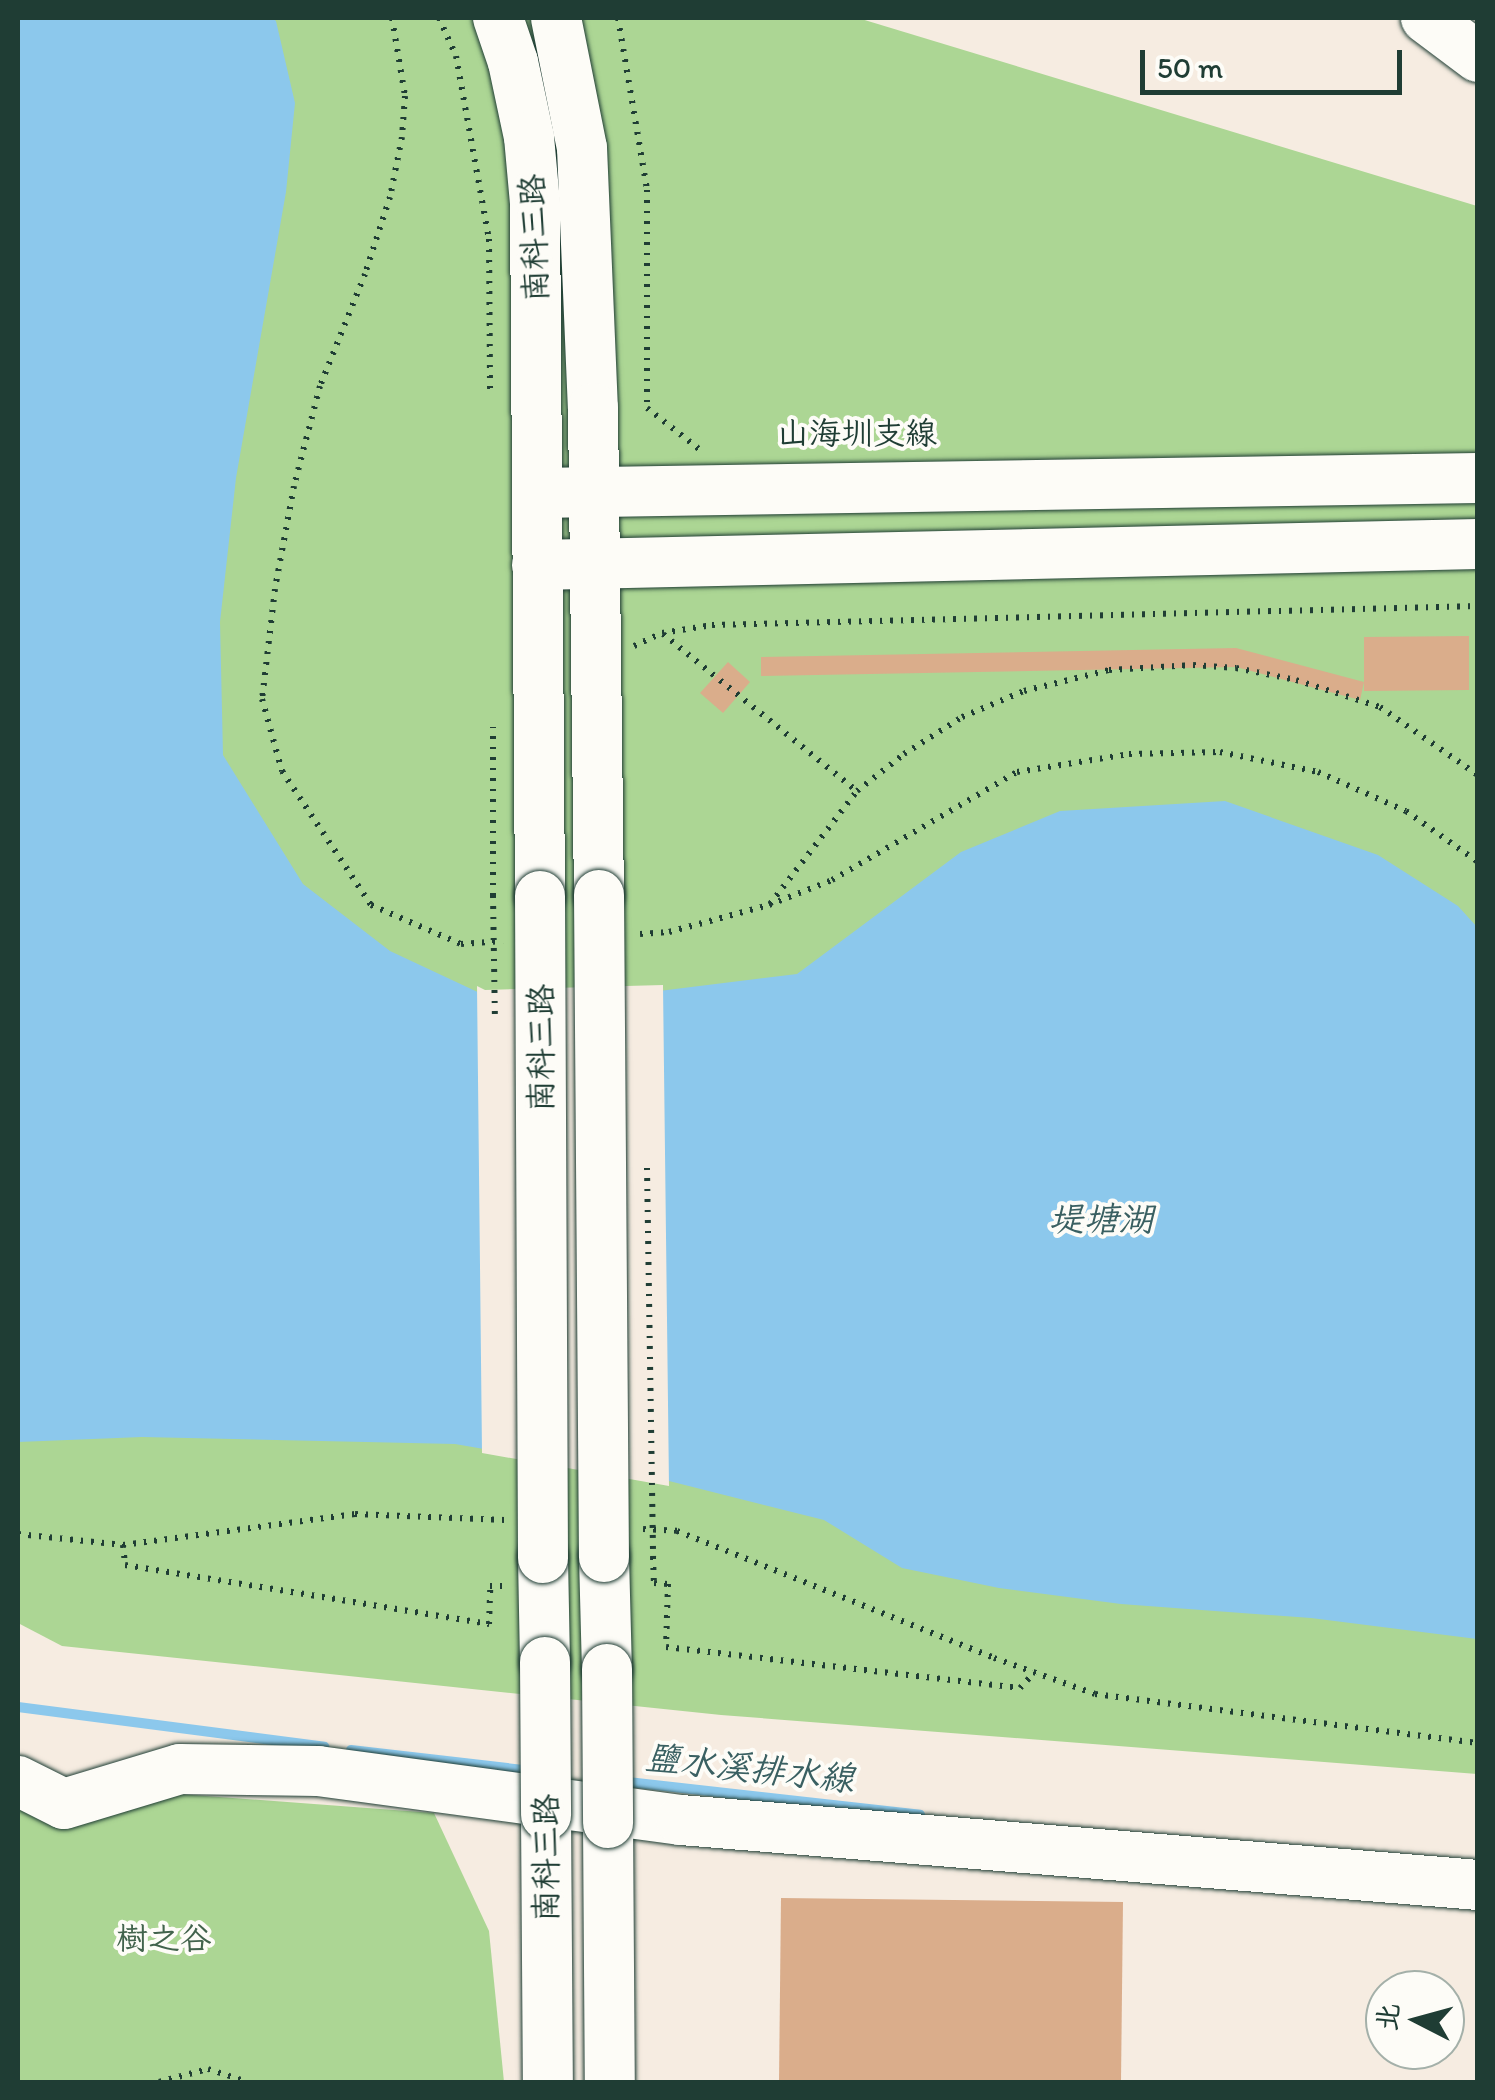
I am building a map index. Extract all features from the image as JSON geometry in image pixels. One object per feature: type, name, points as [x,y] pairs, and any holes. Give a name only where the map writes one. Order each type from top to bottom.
[{"type":"street","name":"南科三路","points":[[498,18],[513,62],[529,136],[535,204],[538,565],[516,896],[523,1572],[545,1662],[548,2082]]},
{"type":"street","name":"南科三路","points":[[556,18],[582,148],[594,564],[621,904],[622,1543],[606,1669],[610,2082]]},
{"type":"street","points":[[1426,18],[1478,56]]},
{"type":"street","points":[[538,493],[1474,469]]},
{"type":"street","points":[[538,565],[1478,544]]},
{"type":"street","points":[[18,1782],[64,1804],[180,1768],[318,1771],[681,1820],[1478,1885]]},
{"type":"path","points":[[392,18],[405,96],[396,167],[366,274],[320,386],[303,453],[275,589],[262,699],[282,771],[370,905],[462,944],[518,940]]},
{"type":"path","points":[[618,18],[647,190],[646,408],[710,458]]},
{"type":"path","points":[[662,633],[857,791]]},
{"type":"path","points":[[769,906],[857,791],[962,716],[1024,690],[1109,670],[1236,668],[1296,680],[1380,707],[1478,775]]},
{"type":"path","points":[[493,707],[516,896]]},
{"type":"path","points":[[632,934],[670,932],[769,906],[890,851],[1017,772],[1129,754],[1220,752],[1318,772],[1406,811],[1478,862]]},
{"type":"path","points":[[621,904],[644,953]]},
{"type":"path","points":[[647,1148],[653,1557]]},
{"type":"path","points":[[18,1534],[123,1545],[354,1514],[509,1520]]},
{"type":"path","points":[[622,1543],[677,1531],[1095,1694],[1478,1743]]},
{"type":"path","points":[[123,1545],[126,1565],[489,1624],[490,1586],[523,1572]]},
{"type":"path","points":[[654,1583],[668,1584],[666,1647],[1020,1688],[1034,1673]]},
{"type":"path","points":[[159,2082],[208,2069],[248,2082]]},
{"type":"green space","points":[[18,18],[858,18],[1477,206],[1477,1774],[721,1715],[62,1646],[18,1623]]},
{"type":"green space","name":"樹之谷","points":[[18,1782],[434,1813],[489,1931],[504,2082],[18,2082]]},
{"type":"water","name":"堤塘湖","points":[[18,18],[276,21],[295,103],[286,192],[236,478],[220,622],[223,755],[303,884],[390,951],[484,995],[659,991],[797,974],[961,852],[1060,811],[1225,801],[1378,855],[1458,906],[1477,927],[1477,1639],[1311,1618],[1121,1604],[999,1588],[902,1568],[824,1520],[669,1481],[455,1444],[142,1437],[18,1442]]},
{"type":"pier","points":[[663,985],[669,1486],[482,1453],[477,986],[485,990]]},
{"type":"building","points":[[1469,636],[1469,690],[1364,691],[1364,637]]},
{"type":"building","points":[[1236,648],[1364,682],[1360,700],[1236,667],[761,676],[761,657]]},
{"type":"building","points":[[728,662],[750,682],[723,713],[700,693]]},
{"type":"building","points":[[781,1898],[1123,1902],[1121,2082],[779,2082]]},
{"type":"waterway","name":"鹽水溪排水線","points":[[18,1707],[324,1747]]},
{"type":"waterway","name":"鹽水溪排水線","points":[[351,1750],[532,1771]]},
{"type":"waterway","name":"鹽水溪排水線","points":[[619,1781],[920,1815]]}]
